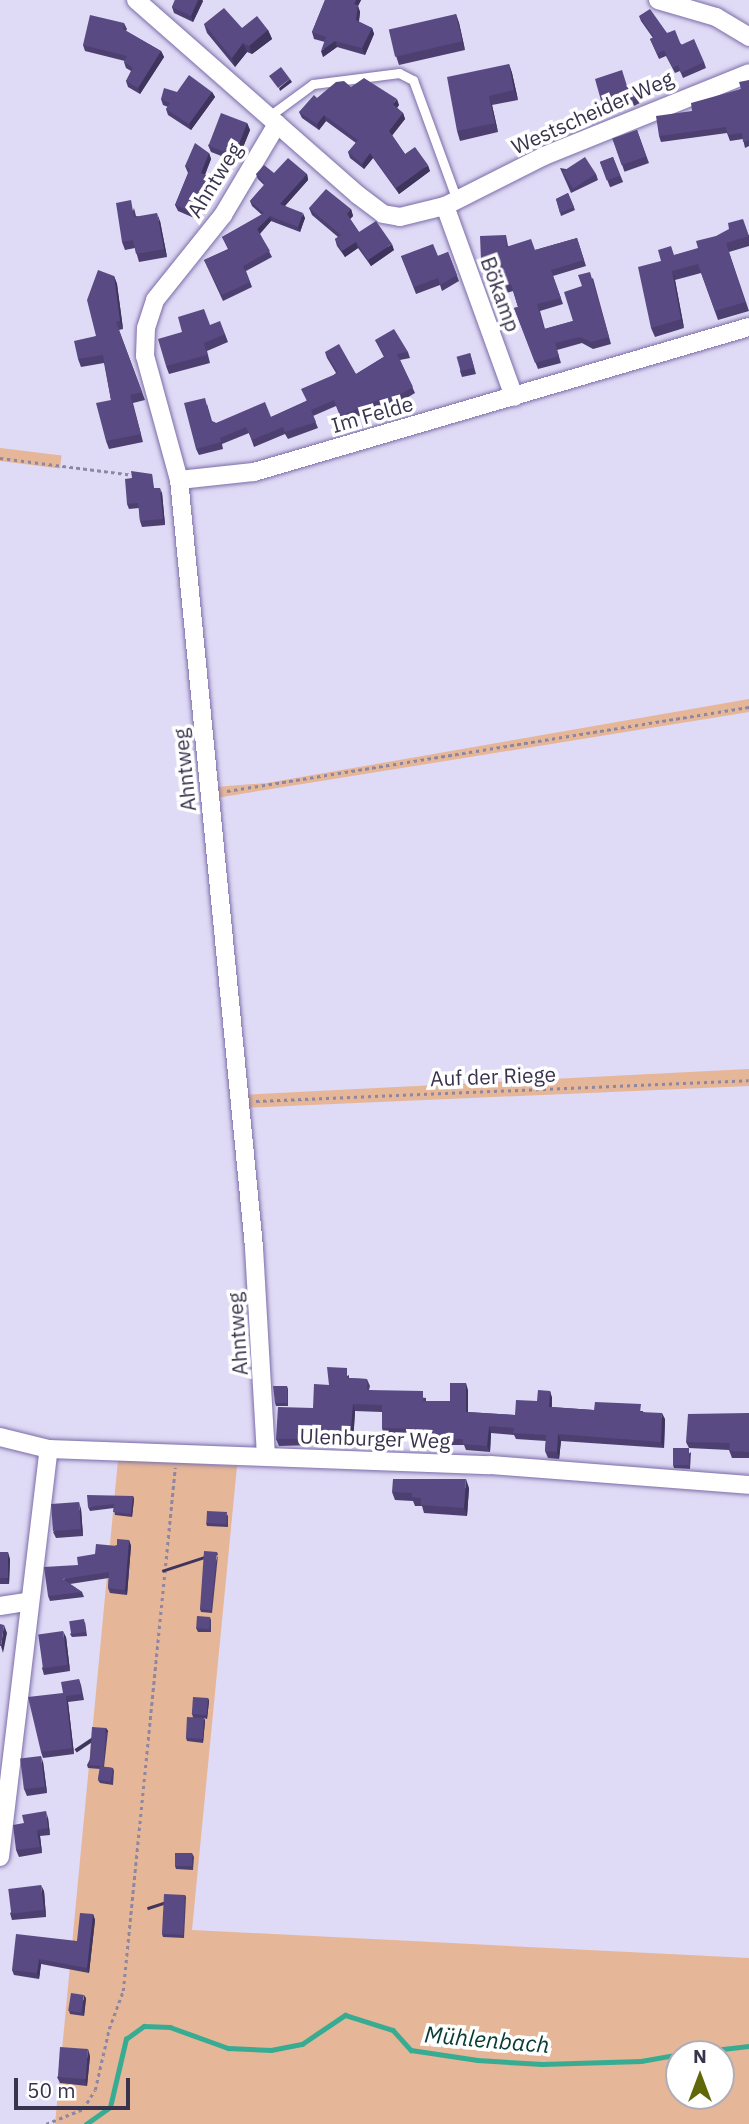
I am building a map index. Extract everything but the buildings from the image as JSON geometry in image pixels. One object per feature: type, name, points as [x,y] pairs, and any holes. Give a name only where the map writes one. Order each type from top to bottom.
[{"type":"street","points":[[658,0],[716,9],[749,37]]},
{"type":"street","name":"Westscheider Weg","points":[[140,2],[272,120],[383,214],[400,217],[451,203],[544,156],[749,73]]},
{"type":"street","name":"Ahntweg","points":[[266,1456],[254,1247],[178,480],[150,387],[146,328],[155,300],[223,215],[272,120]]},
{"type":"street","name":"Bökamp","points":[[451,203],[514,397]]},
{"type":"street","name":"Im Felde","points":[[178,480],[254,472],[749,327]]},
{"type":"street","name":"Ulenburger Weg","points":[[0,1437],[48,1449],[490,1465],[749,1485]]},
{"type":"street","points":[[0,1857],[2,1798],[48,1449]]},
{"type":"street","points":[[0,1606],[30,1601]]},
{"type":"lane","points":[[272,120],[313,84],[373,73],[399,73],[413,80],[451,203]]},
{"type":"path","points":[[0,457],[137,475]]},
{"type":"path","points":[[209,793],[269,787],[749,707]]},
{"type":"path","name":"Auf der Riege","points":[[239,1102],[749,1080]]},
{"type":"path","points":[[46,2124],[83,2109],[95,2090],[108,2029],[123,1991],[176,1455]]},
{"type":"shaded area","points":[[0,448],[62,456],[60,468],[0,461]]},
{"type":"shaded area","points":[[749,699],[749,712],[216,798],[216,787],[267,783]]},
{"type":"shaded area","points":[[749,1069],[749,1086],[241,1108],[241,1095]]},
{"type":"shaded area","points":[[118,1460],[237,1466],[192,1930],[749,1958],[749,2124],[55,2124]]},
{"type":"waterway","name":"Mühlenbach","points":[[86,2124],[110,2107],[126,2039],[144,2026],[170,2027],[228,2048],[271,2050],[302,2044],[345,2015],[393,2030],[411,2050],[477,2060],[542,2064],[641,2061],[665,2057]]},
{"type":"waterway","name":"Mühlenbach","points":[[735,2048],[749,2046]]}]
